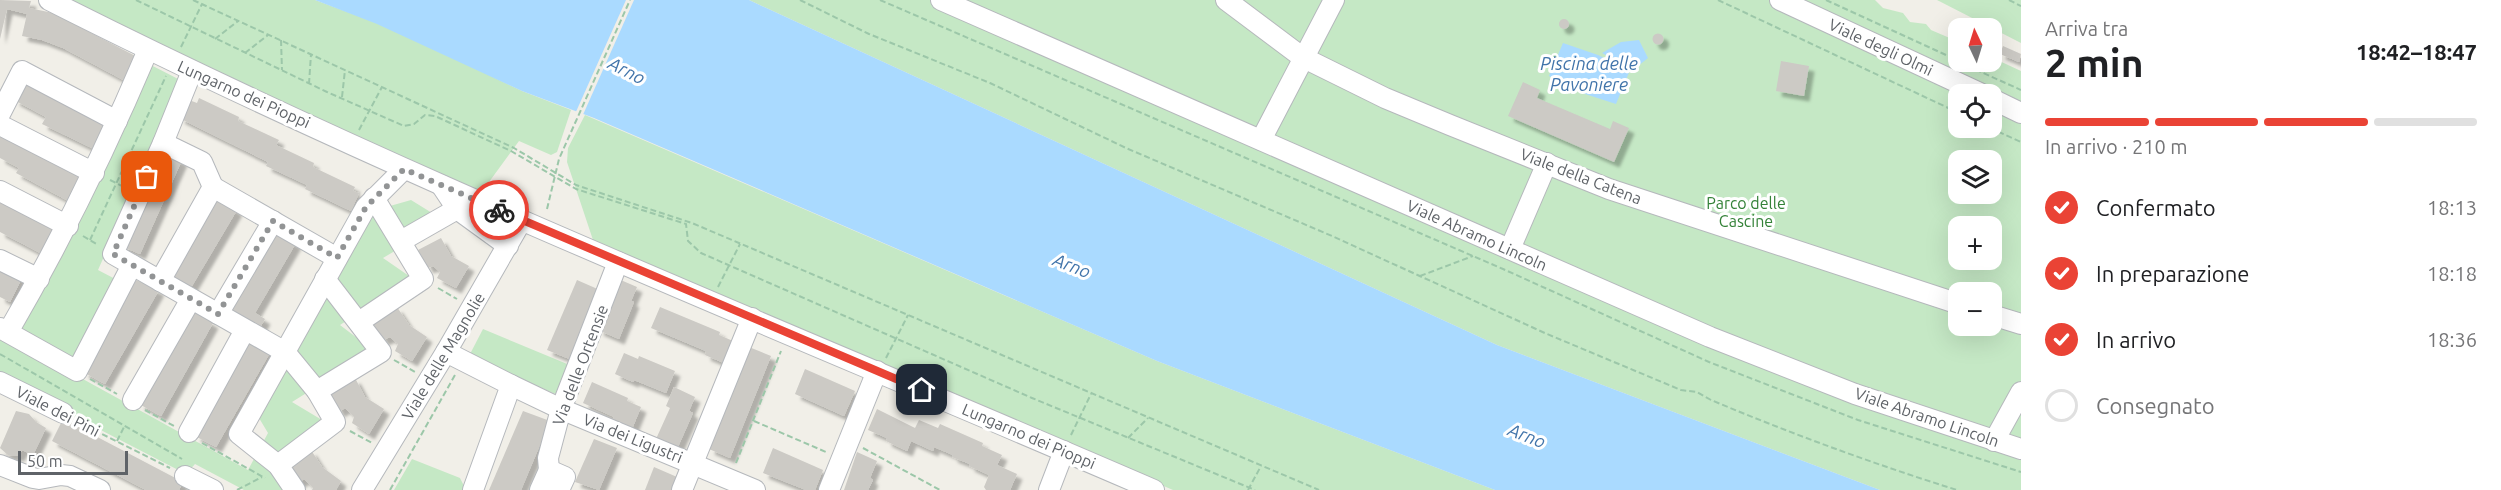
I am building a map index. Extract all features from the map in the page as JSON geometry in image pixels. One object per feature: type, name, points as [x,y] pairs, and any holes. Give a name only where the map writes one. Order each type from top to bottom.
[{"type":"street","name":"Lungarno dei Pioppi","points":[[49,0],[192,72],[404,169],[788,334],[880,367],[1154,490]]},
{"type":"street","name":"Viale Abramo Lincoln","points":[[941,0],[1710,337],[1855,394],[2021,449]]},
{"type":"street","name":"Viale della Catena","points":[[1226,0],[1302,57],[1385,98],[1609,189],[1948,300]]},
{"type":"street","points":[[1261,140],[1302,57],[1334,0]]},
{"type":"street","name":"Viale degli Olmi","points":[[1780,0],[1961,84]]},
{"type":"street","points":[[132,265],[77,371],[4,330],[39,279],[68,226],[148,50]]},
{"type":"street","points":[[94,172],[1,113],[22,70],[117,121]]},
{"type":"street","points":[[192,72],[113,254],[285,352],[317,391],[335,422],[270,471]]},
{"type":"street","points":[[2002,104],[2021,113]]},
{"type":"street","points":[[163,143],[202,162],[213,186],[337,258]]},
{"type":"street","points":[[1510,249],[1547,163]]},
{"type":"street","points":[[295,490],[270,471],[239,434],[366,207],[404,169]]},
{"type":"street","points":[[441,185],[457,209],[508,246]]},
{"type":"street","points":[[160,281],[213,186]]},
{"type":"street","points":[[0,191],[68,226]]},
{"type":"street","points":[[359,322],[423,279],[374,198]]},
{"type":"street","points":[[400,241],[457,209]]},
{"type":"street","name":"Viale delle Magnolie","points":[[362,490],[446,352],[522,220]]},
{"type":"street","points":[[218,314],[273,221]]},
{"type":"street","points":[[0,260],[39,279]]},
{"type":"street","name":"Via delle Ortensie","points":[[540,490],[549,470],[548,458],[561,409],[618,262]]},
{"type":"street","points":[[317,391],[381,352],[326,279]]},
{"type":"street","points":[[134,400],[191,298]]},
{"type":"street","points":[[682,490],[752,318]]},
{"type":"street","points":[[2002,318],[2021,324]]},
{"type":"street","points":[[189,432],[245,330]]},
{"type":"street","name":"Via dei Ligustri","points":[[446,352],[561,409],[755,490]]},
{"type":"street","points":[[829,490],[880,367]]},
{"type":"street","name":"Viale dei Pini","points":[[0,382],[63,413]]},
{"type":"street","points":[[472,490],[511,385]]},
{"type":"street","points":[[1994,441],[2021,392]]},
{"type":"street","points":[[1049,490],[1064,451]]},
{"type":"street","points":[[0,465],[33,478],[70,476],[100,490]]},
{"type":"street","points":[[549,470],[565,477],[559,490]]},
{"type":"street","points":[[187,477],[213,490]]},
{"type":"path","points":[[136,0],[309,84],[404,126],[414,124],[425,115],[435,116],[556,173],[576,189],[686,224],[688,241],[701,253],[1078,417],[1255,490]]},
{"type":"path","points":[[150,0],[152,8]]},
{"type":"path","points":[[193,0],[514,148],[576,185],[692,223],[1319,490]]},
{"type":"path","points":[[547,209],[559,159],[630,0]]},
{"type":"path","points":[[800,0],[869,34],[990,83],[1126,148],[1332,236],[1547,334],[1682,390],[1697,392],[1721,404],[1893,470],[1957,490]]},
{"type":"path","points":[[880,0],[1474,256],[1710,362],[1847,416],[2021,472]]},
{"type":"path","points":[[1718,0],[1948,108]]},
{"type":"path","points":[[1826,0],[1948,56]]},
{"type":"path","points":[[2009,0],[2021,6]]},
{"type":"path","points":[[177,54],[202,4]]},
{"type":"path","points":[[214,39],[238,21]]},
{"type":"path","points":[[245,53],[268,35]]},
{"type":"path","points":[[281,40],[282,70]]},
{"type":"path","points":[[309,84],[311,54]]},
{"type":"path","points":[[342,98],[345,70]]},
{"type":"path","points":[[90,240],[169,71]]},
{"type":"path","points":[[1983,72],[2021,90]]},
{"type":"path","points":[[356,135],[382,87]]},
{"type":"path","points":[[117,121],[163,143]]},
{"type":"path","points":[[2002,133],[2021,142]]},
{"type":"path","points":[[94,172],[140,194]]},
{"type":"path","points":[[68,226],[113,254]]},
{"type":"path","points":[[713,301],[740,243]]},
{"type":"path","points":[[1420,276],[1474,256]]},
{"type":"path","points":[[423,279],[462,302]]},
{"type":"path","points":[[880,367],[908,315]]},
{"type":"path","points":[[729,479],[788,334]]},
{"type":"path","points":[[381,352],[418,374]]},
{"type":"path","points":[[0,354],[126,425],[194,467],[187,477]]},
{"type":"path","points":[[1064,451],[1078,417],[1092,393]]},
{"type":"path","name":"Viale dei Pini","points":[[63,413],[187,477]]},
{"type":"path","points":[[1128,438],[1148,418]]},
{"type":"path","points":[[754,421],[845,450],[940,490]]},
{"type":"path","points":[[335,422],[375,445]]},
{"type":"path","points":[[117,441],[126,425]]},
{"type":"path","points":[[1248,489],[1262,466]]},
{"type":"path","points":[[237,490],[270,471]]},
{"type":"green space","points":[[72,0],[315,0],[377,23],[522,91],[571,110],[557,152],[551,155],[519,141],[481,193],[177,54]]},
{"type":"green space","name":"Parco delle Cascine","points":[[749,0],[1875,0],[1883,8],[1903,13],[1910,22],[1926,24],[1931,30],[1948,37],[1948,72],[2002,72],[2002,62],[2021,71],[2021,490],[1880,490],[1497,345]]},
{"type":"green space","points":[[1937,0],[2021,0],[2021,43],[2002,33],[2002,18],[1972,18]]},
{"type":"green space","points":[[147,63],[182,81],[98,270],[121,282],[72,373],[248,470],[268,433],[259,418],[369,212],[411,200],[445,221],[383,258],[412,278],[340,325],[374,351],[292,402],[327,423],[290,490],[244,490],[195,464],[186,474],[0,378],[0,335]]},
{"type":"green space","points":[[585,115],[1157,361],[1495,490],[1173,490],[593,240],[567,162],[568,148]]},
{"type":"green space","points":[[483,329],[572,366],[560,396],[469,356]]},
{"type":"green space","points":[[412,459],[460,478],[466,490],[394,490]]},
{"type":"water","name":"Arno","points":[[315,0],[749,0],[1497,345],[1880,490],[1495,490],[1157,361],[594,118],[522,91],[377,24]]},
{"type":"water","name":"Piscina delle Pavoniere","points":[[1639,40],[1648,58],[1633,70],[1602,53],[1621,42]]},
{"type":"water","name":"Piscina delle Pavoniere","points":[[1563,43],[1598,55],[1630,70],[1616,104],[1582,93],[1549,76]]},
{"type":"pier","points":[[626,0],[634,0],[582,117],[575,114]]},
{"type":"building","points":[[0,0],[31,1],[29,8],[53,13],[141,59],[129,83],[63,48],[22,36],[27,14],[7,9],[0,39]]},
{"type":"building","points":[[1564,19],[1569,24],[1564,29],[1559,24]]},
{"type":"building","points":[[1658,33],[1664,39],[1658,45],[1652,39]]},
{"type":"building","points":[[2003,46],[2021,54],[2019,62],[2002,55]]},
{"type":"building","points":[[1781,61],[1809,66],[1804,96],[1776,91]]},
{"type":"building","points":[[25,79],[113,124],[98,151],[42,124],[46,117],[14,100]]},
{"type":"building","points":[[1523,82],[1540,90],[1537,98],[1610,129],[1613,121],[1629,128],[1614,162],[1508,116]]},
{"type":"building","points":[[199,98],[239,117],[238,121],[279,140],[276,145],[314,163],[313,167],[355,187],[353,191],[359,193],[351,211],[305,189],[307,185],[266,166],[268,162],[179,118],[189,100],[197,103]]},
{"type":"building","points":[[0,131],[88,177],[74,204],[16,173],[19,168],[0,158]]},
{"type":"building","points":[[164,152],[182,160],[140,254],[121,246]]},
{"type":"building","points":[[0,197],[62,230],[48,257],[0,232]]},
{"type":"building","points":[[217,198],[237,210],[189,291],[169,279]]},
{"type":"building","points":[[275,231],[296,243],[255,313],[265,319],[258,331],[226,313]]},
{"type":"building","points":[[441,238],[451,256],[469,266],[456,288],[437,278],[440,272],[433,266],[428,268],[418,250]]},
{"type":"building","points":[[0,264],[23,276],[10,302],[0,297]]},
{"type":"building","points":[[616,278],[637,287],[631,301],[634,302],[619,339],[598,330]]},
{"type":"building","points":[[136,280],[159,290],[105,384],[83,372]]},
{"type":"building","points":[[577,280],[602,291],[572,360],[547,350]]},
{"type":"building","points":[[397,307],[409,325],[427,337],[412,361],[395,351],[398,344],[390,337],[383,340],[372,322]]},
{"type":"building","points":[[660,307],[720,332],[719,335],[733,341],[724,363],[705,355],[706,351],[651,328]]},
{"type":"building","points":[[192,310],[213,323],[161,416],[139,404]]},
{"type":"building","points":[[250,339],[271,351],[216,447],[195,436]]},
{"type":"building","points":[[749,347],[771,356],[730,458],[709,449]]},
{"type":"building","points":[[624,353],[638,359],[639,356],[675,371],[666,393],[615,374]]},
{"type":"building","points":[[805,369],[855,391],[844,416],[795,394]]},
{"type":"building","points":[[355,378],[365,397],[384,409],[369,434],[352,423],[354,417],[345,408],[339,412],[329,394]]},
{"type":"building","points":[[592,382],[628,398],[627,401],[641,407],[632,429],[612,421],[614,417],[583,403]]},
{"type":"building","points":[[674,387],[695,397],[689,411],[693,413],[677,449],[656,439],[670,408],[666,406]]},
{"type":"building","points":[[877,409],[915,428],[919,420],[938,428],[940,424],[983,443],[982,446],[1002,455],[997,465],[1017,474],[1010,490],[986,490],[984,487],[989,475],[934,447],[933,451],[911,441],[907,451],[886,441],[887,438],[868,430]]},
{"type":"building","points":[[16,411],[29,414],[46,428],[33,455],[22,450],[19,456],[8,455],[0,448]]},
{"type":"building","points":[[523,411],[550,421],[521,490],[489,490]]},
{"type":"building","points":[[63,419],[183,482],[179,490],[146,490],[52,441]]},
{"type":"building","points":[[594,439],[617,448],[599,490],[575,482]]},
{"type":"building","points":[[773,448],[823,470],[815,490],[806,490],[763,473]]},
{"type":"building","points":[[311,450],[322,467],[341,481],[336,490],[312,490],[313,488],[304,479],[297,484],[286,466]]},
{"type":"building","points":[[857,452],[877,461],[870,478],[873,480],[868,490],[844,490]]},
{"type":"building","points":[[654,467],[677,477],[671,490],[645,490]]},
{"type":"way so far","points":[[147,177],[113,254],[218,314],[273,221],[337,258],[366,207],[390,180],[404,169],[499,210]]},
{"type":"route","points":[[499,210],[922,390]]}]
